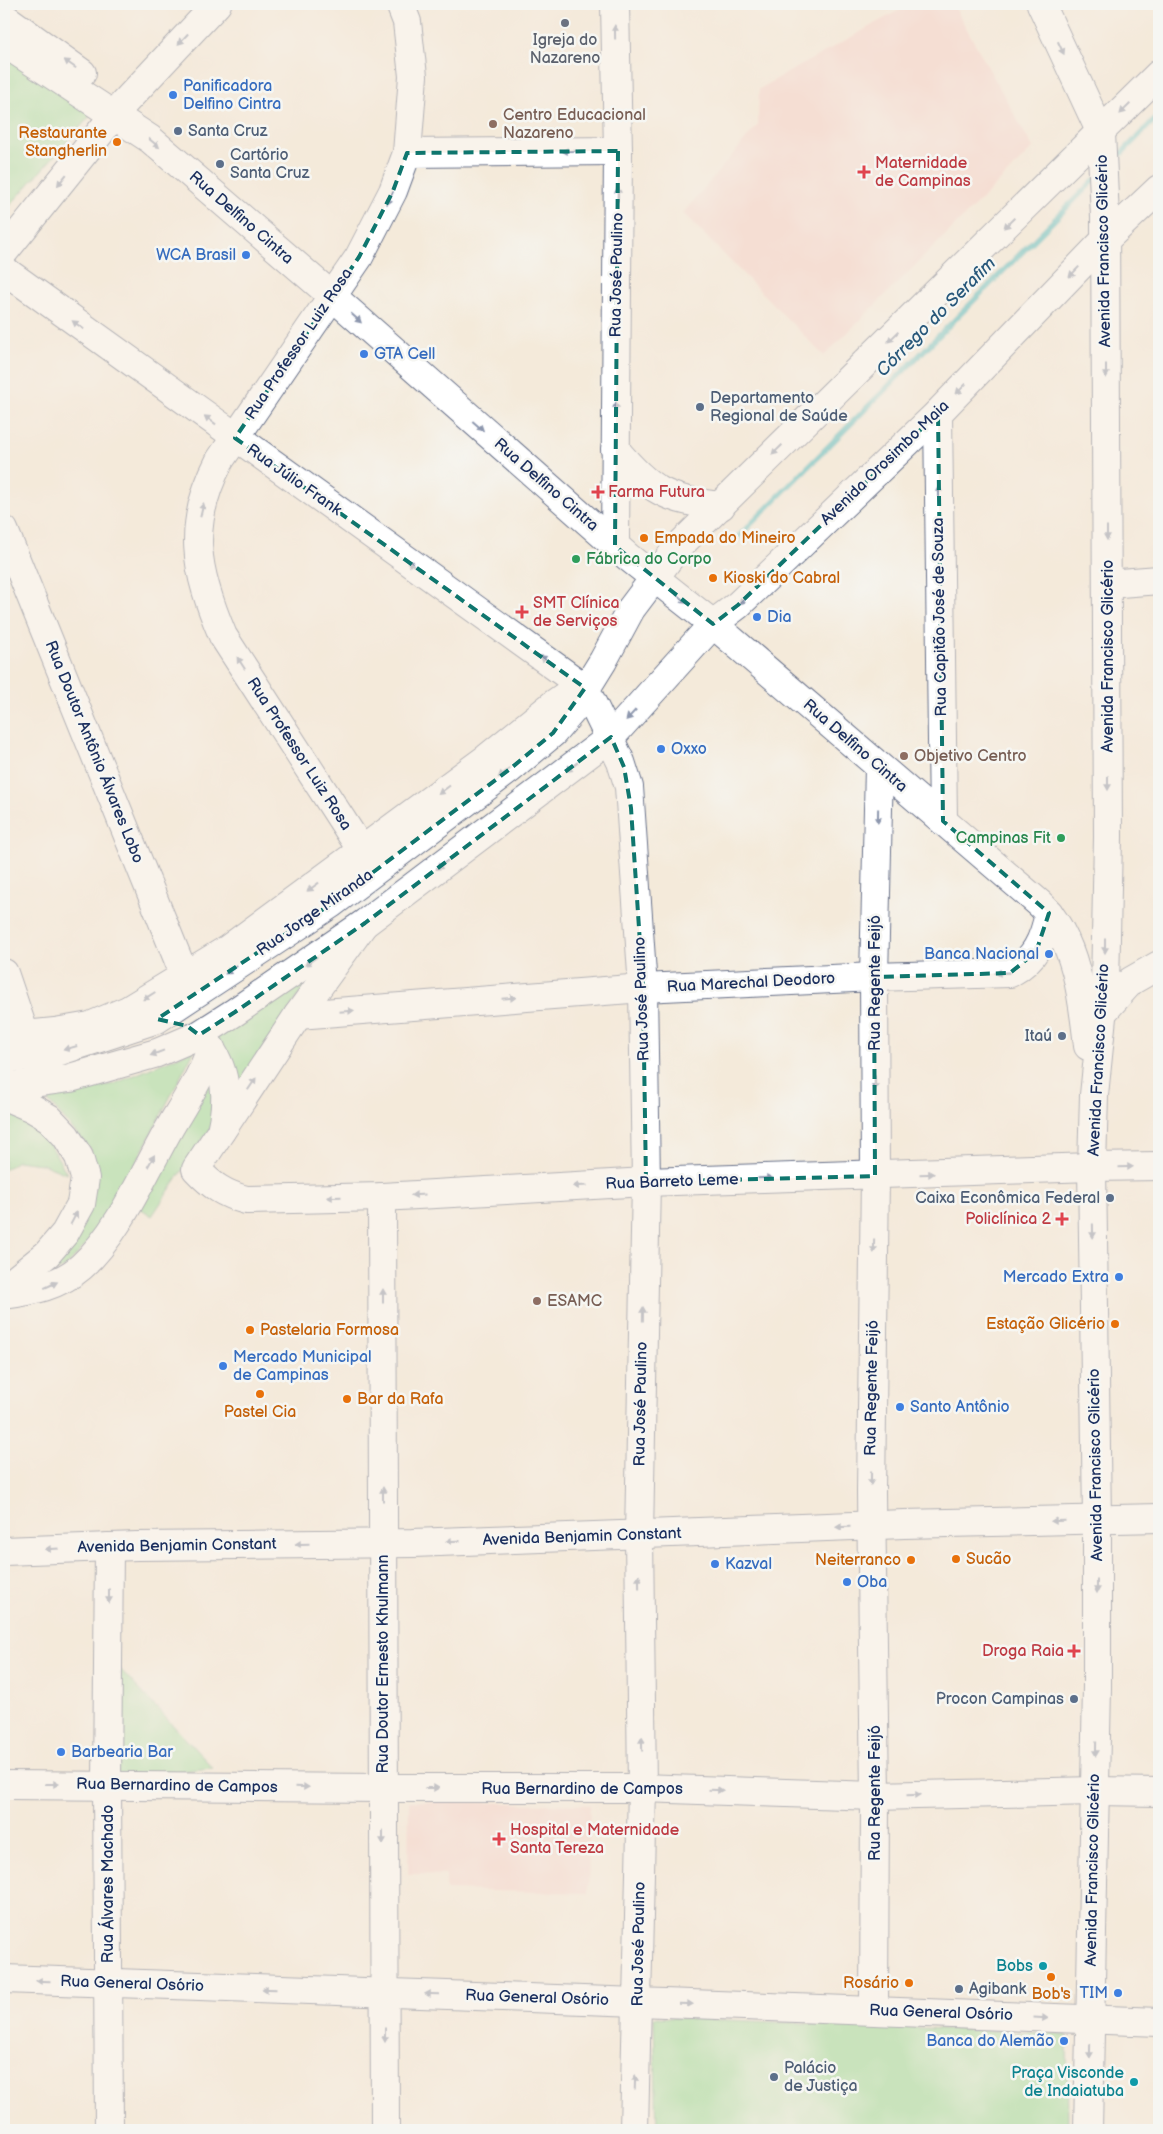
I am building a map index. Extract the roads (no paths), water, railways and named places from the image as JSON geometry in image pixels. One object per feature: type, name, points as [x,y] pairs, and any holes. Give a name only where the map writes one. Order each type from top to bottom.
[{"type":"main road","points":[[4,252],[119,109],[217,4]]},
{"type":"main road","name":"Rua Professor Luiz Rosa","points":[[362,851],[223,636],[206,596],[199,562],[198,524],[208,483],[220,460],[359,256],[393,191],[407,153],[412,76],[407,22],[400,4]]},
{"type":"main road","name":"Rua José Paulino","points":[[615,4],[618,150],[615,546]]},
{"type":"main road","name":"Avenida Francisco Glicério","points":[[1040,4],[1101,133],[1105,229],[1108,837],[1103,1012],[1094,1095],[1092,1168],[1097,1520],[1095,1790],[1088,2130]]},
{"type":"main road","points":[[4,17],[119,109]]},
{"type":"main road","name":"Rua Delfino Cintra","points":[[4,43],[119,109],[150,140],[331,295],[615,546],[713,624],[1049,913],[1055,919],[1080,985],[1094,1095]]},
{"type":"main road","points":[[584,690],[631,609],[676,548],[721,506],[1159,74]]},
{"type":"main road","points":[[407,153],[618,150]]},
{"type":"main road","name":"Avenida Orosimbo Maia","points":[[610,737],[713,624],[738,605],[938,413],[1105,229],[1159,189]]},
{"type":"main road","name":"Rua Júlio Frank","points":[[4,270],[584,690]]},
{"type":"main road","name":"Rua Capitão José de Souza","points":[[938,413],[943,821]]},
{"type":"main road","points":[[615,449],[636,474],[657,490],[676,499],[721,506]]},
{"type":"main road","name":"Rua Doutor Antônio Álvares Lobo","points":[[4,530],[184,974]]},
{"type":"main road","points":[[1107,584],[1159,580]]},
{"type":"main road","name":"Rua José Paulino","points":[[584,690],[624,767],[629,787],[643,988],[646,1182],[639,1535],[642,1788],[634,2130]]},
{"type":"main road","name":"Rua Jorge Miranda","points":[[14,1036],[90,1026],[128,1010],[184,974],[228,949],[487,758],[555,703],[565,696],[584,690]]},
{"type":"main road","name":"Rua Jorge Miranda","points":[[4,1059],[54,1053],[157,1019],[331,904],[510,769],[553,733],[572,711],[584,690]]},
{"type":"main road","points":[[4,1087],[70,1078],[157,1053],[205,1042],[250,1002],[365,923],[610,737]]},
{"type":"main road","name":"Rua Regente Feijó","points":[[874,2010],[875,1796],[871,1526],[875,1176],[874,976],[879,767]]},
{"type":"main road","name":"Rua Marechal Deodoro","points":[[298,1015],[643,988],[874,976],[1010,973],[1020,968],[1036,952],[1045,933],[1049,913]]},
{"type":"main road","points":[[220,1131],[298,1015],[365,923]]},
{"type":"main road","points":[[1103,1012],[1131,981],[1159,965]]},
{"type":"main road","points":[[4,972],[14,1036]]},
{"type":"main road","points":[[157,1019],[187,1026],[205,1042],[221,1068],[226,1088],[226,1110],[220,1131]]},
{"type":"main road","points":[[4,1295],[42,1289],[63,1279],[81,1266],[96,1250],[125,1210],[201,1073],[205,1042]]},
{"type":"main road","points":[[4,1096],[32,1108],[49,1118],[66,1136],[79,1157],[85,1178],[81,1204],[65,1233],[47,1254],[4,1289]]},
{"type":"main road","name":"Rua Barreto Leme","points":[[220,1131],[196,1168],[214,1188],[227,1195],[246,1200],[382,1197],[646,1182],[1159,1166]]},
{"type":"main road","name":"Rua Doutor Ernesto Khulmann","points":[[382,1197],[385,2130]]},
{"type":"main road","name":"Avenida Benjamin Constant","points":[[4,1551],[109,1547],[383,1543],[1159,1518]]},
{"type":"main road","name":"Rua Álvares Machado","points":[[109,1547],[107,1784],[109,2130]]},
{"type":"main road","name":"Rua Bernardino de Campos","points":[[4,1785],[642,1788],[875,1796],[1095,1790],[1159,1792]]},
{"type":"main road","name":"Rua General Osório","points":[[4,1979],[1159,2022]]},
{"type":"waterway","name":"Córrego do Serafim","points":[[1112,163],[1159,115]]},
{"type":"waterway","name":"Córrego do Serafim","points":[[734,541],[1094,180]]},
{"type":"place","name":"Igreja do Nazareno","points":[[565,23]]},
{"type":"place","name":"Panificadora Delfino Cintra","points":[[173,95]]},
{"type":"place","name":"Centro Educacional Nazareno","points":[[493,124]]},
{"type":"place","name":"Santa Cruz","points":[[178,131]]},
{"type":"place","name":"Restaurante Stangherlin","points":[[117,142]]},
{"type":"place","name":"Cartório Santa Cruz","points":[[220,164]]},
{"type":"place","name":"Maternidade de Campinas","points":[[864,172]]},
{"type":"place","name":"WCA Brasil","points":[[246,255]]},
{"type":"place","name":"GTA Cell","points":[[364,354]]},
{"type":"place","name":"Departamento Regional de Saúde","points":[[700,407]]},
{"type":"place","name":"Farma Futura","points":[[598,492]]},
{"type":"place","name":"Empada do Mineiro","points":[[644,538]]},
{"type":"place","name":"Fábrica do Corpo","points":[[576,559]]},
{"type":"place","name":"Kioski do Cabral","points":[[713,578]]},
{"type":"place","name":"SMT Clínica de Serviços","points":[[522,612]]},
{"type":"place","name":"Dia","points":[[757,617]]},
{"type":"place","name":"Oxxo","points":[[661,749]]},
{"type":"place","name":"Objetivo Centro","points":[[904,756]]},
{"type":"place","name":"Campinas Fit","points":[[1061,838]]},
{"type":"place","name":"Banca Nacional","points":[[1049,954]]},
{"type":"place","name":"Itaú","points":[[1062,1036]]},
{"type":"place","name":"Caixa Econômica Federal","points":[[1110,1198]]},
{"type":"place","name":"Policlínica 2","points":[[1062,1219]]},
{"type":"place","name":"Mercado Extra","points":[[1119,1277]]},
{"type":"place","name":"ESAMC","points":[[537,1301]]},
{"type":"place","name":"Estação Glicério","points":[[1115,1324]]},
{"type":"place","name":"Pastelaria Formosa","points":[[250,1330]]},
{"type":"place","name":"Mercado Municipal de Campinas","points":[[223,1366]]},
{"type":"place","name":"Pastel Cia","points":[[260,1394]]},
{"type":"place","name":"Bar da Rafa","points":[[347,1399]]},
{"type":"place","name":"Santo Antônio","points":[[900,1407]]},
{"type":"place","name":"Sucão","points":[[956,1559]]},
{"type":"place","name":"Neiterranco","points":[[911,1560]]},
{"type":"place","name":"Kazval","points":[[715,1564]]},
{"type":"place","name":"Oba","points":[[847,1582]]},
{"type":"place","name":"Droga Raia","points":[[1074,1651]]},
{"type":"place","name":"Procon Campinas","points":[[1074,1699]]},
{"type":"place","name":"Barbearia Bar","points":[[61,1752]]},
{"type":"place","name":"Hospital e Maternidade Santa Tereza","points":[[499,1839]]},
{"type":"place","name":"Bobs","points":[[1043,1966]]},
{"type":"place","name":"Bob's","points":[[1051,1977]]},
{"type":"place","name":"Rosário","points":[[909,1983]]},
{"type":"place","name":"Agibank","points":[[959,1989]]},
{"type":"place","name":"TIM","points":[[1118,1993]]},
{"type":"place","name":"Banca do Alemão","points":[[1064,2041]]},
{"type":"place","name":"Palácio de Justiça","points":[[774,2077]]},
{"type":"place","name":"Praça Visconde de Indaiatuba","points":[[1134,2082]]}]
